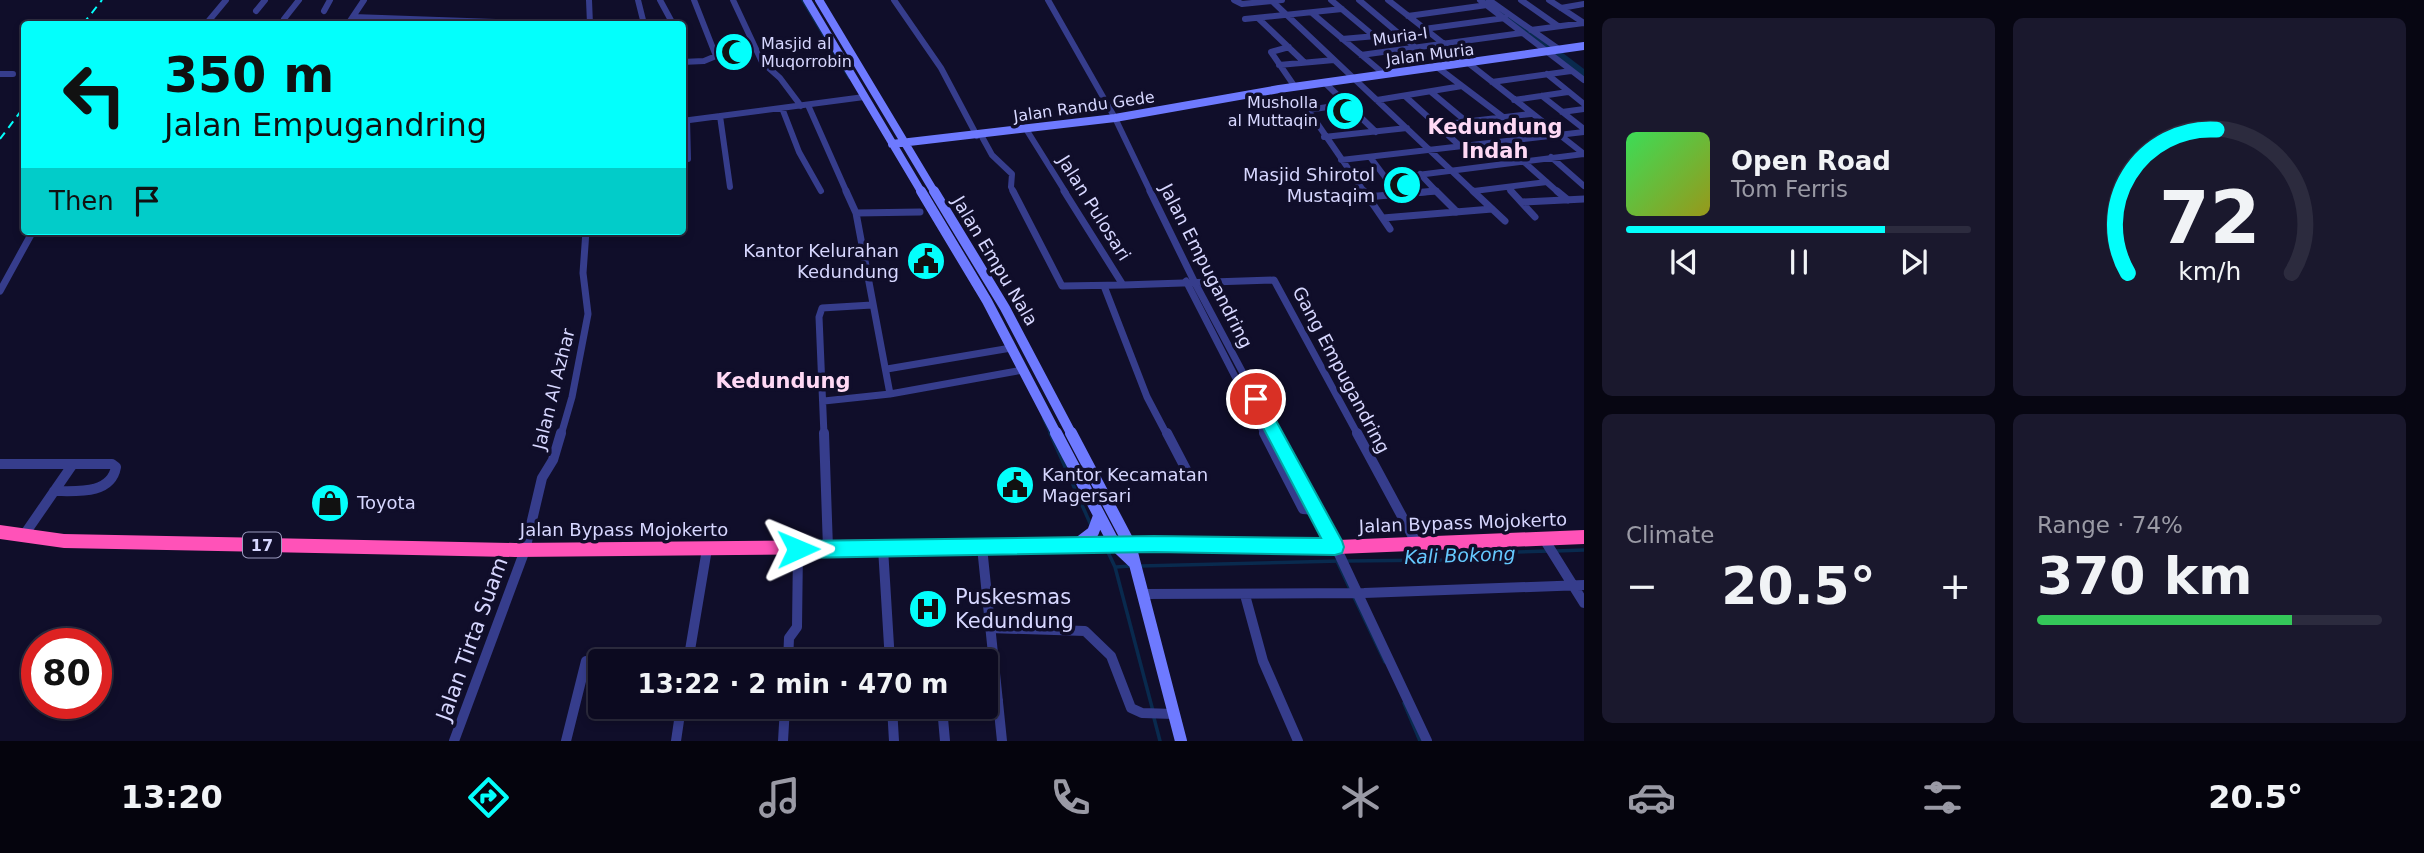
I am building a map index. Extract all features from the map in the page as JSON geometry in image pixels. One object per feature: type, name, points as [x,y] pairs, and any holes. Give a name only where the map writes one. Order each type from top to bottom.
[{"type":"highway","name":"Jalan Bypass Mojokerto","points":[[0,532],[64,541],[525,550],[1114,544],[1340,556],[1418,545],[1546,543],[1584,537]]},
{"type":"main road","name":"Jalan Empu Nala","points":[[807,0],[861,97],[987,301],[1011,348],[1018,370],[1114,544]]},
{"type":"main road","name":"Jalan Empu Nala","points":[[818,0],[1008,314],[1114,544]]},
{"type":"main road","name":"Jalan Muria","points":[[1279,89],[1584,46]]},
{"type":"main road","name":"Jalan Randu Gede","points":[[892,144],[979,136],[1111,118],[1279,89]]},
{"type":"main road","points":[[987,301],[999,299]]},
{"type":"main road","points":[[995,317],[1008,314]]},
{"type":"main road","points":[[1114,544],[1144,593],[1181,741]]},
{"type":"street","points":[[208,21],[226,0]]},
{"type":"street","points":[[256,11],[265,0]]},
{"type":"street","points":[[286,21],[299,0]]},
{"type":"street","points":[[324,10],[330,0]]},
{"type":"street","points":[[351,21],[364,0]]},
{"type":"street","points":[[589,0],[590,21]]},
{"type":"street","points":[[638,0],[643,21]]},
{"type":"street","points":[[660,0],[672,21]]},
{"type":"street","points":[[686,62],[716,57],[694,0]]},
{"type":"street","points":[[733,0],[762,62],[805,105],[856,213],[890,394]]},
{"type":"street","points":[[894,0],[941,68],[979,136],[992,155],[1012,174],[1011,187],[1062,286],[1123,285]]},
{"type":"street","name":"Jalan Empugandring","points":[[1048,0],[1111,118],[1218,337],[1289,469],[1303,509],[1312,510],[1340,556]]},
{"type":"street","points":[[1234,0],[1240,4],[1282,0]]},
{"type":"street","points":[[1331,0],[1374,36]]},
{"type":"street","points":[[1359,0],[1416,48]]},
{"type":"street","points":[[1389,1],[1402,0]]},
{"type":"street","points":[[1451,0],[1463,8]]},
{"type":"street","points":[[1480,0],[1531,30],[1571,71],[1584,80]]},
{"type":"street","points":[[1521,0],[1559,26]]},
{"type":"street","points":[[1549,0],[1584,23]]},
{"type":"street","points":[[1579,0],[1584,4]]},
{"type":"street","points":[[1272,1],[1505,221]]},
{"type":"street","points":[[1389,1],[1584,154]]},
{"type":"street","points":[[1408,16],[1488,3]]},
{"type":"street","points":[[1488,3],[1522,33],[1553,51]]},
{"type":"street","points":[[1561,8],[1584,4]]},
{"type":"street","points":[[1245,19],[1342,9]]},
{"type":"street","points":[[1312,13],[1384,74]]},
{"type":"street","points":[[354,17],[467,21]]},
{"type":"street","points":[[1258,18],[1304,62]]},
{"type":"street","points":[[1424,29],[1504,19]]},
{"type":"street","points":[[1531,30],[1584,23]]},
{"type":"street","name":"Muria-I","points":[[1361,55],[1522,33]]},
{"type":"street","points":[[1342,39],[1399,34]]},
{"type":"street","points":[[1289,47],[1271,52],[1295,87]]},
{"type":"street","points":[[1279,65],[1334,60]]},
{"type":"street","points":[[1437,67],[1503,117]]},
{"type":"street","points":[[1492,82],[1571,71]]},
{"type":"street","points":[[0,74],[13,74]]},
{"type":"street","points":[[1547,74],[1584,107]]},
{"type":"street","points":[[1325,83],[1376,132]]},
{"type":"street","points":[[1377,100],[1462,86]]},
{"type":"street","points":[[1431,92],[1467,122]]},
{"type":"street","points":[[1514,100],[1568,92]]},
{"type":"street","points":[[1542,96],[1584,130]]},
{"type":"street","points":[[686,120],[861,97]]},
{"type":"street","points":[[1406,97],[1460,146]]},
{"type":"street","points":[[1347,104],[1308,110],[1324,137],[1391,229]]},
{"type":"street","points":[[1562,112],[1584,107]]},
{"type":"street","points":[[782,108],[799,152],[821,191]]},
{"type":"street","points":[[1438,125],[1531,114]]},
{"type":"street","points":[[720,116],[730,187]]},
{"type":"street","points":[[1324,137],[1407,128]]},
{"type":"street","name":"Jalan Pulosari","points":[[1026,129],[1123,285],[1190,281]]},
{"type":"street","points":[[1341,160],[1584,130]]},
{"type":"street","points":[[686,133],[688,159]]},
{"type":"street","points":[[1386,178],[1584,154]]},
{"type":"street","points":[[1370,157],[1398,194]]},
{"type":"street","points":[[1551,157],[1584,186]]},
{"type":"street","points":[[1523,161],[1569,201]]},
{"type":"street","points":[[1420,174],[1457,212]]},
{"type":"street","points":[[1474,191],[1547,182]]},
{"type":"street","points":[[1508,187],[1535,217]]},
{"type":"street","points":[[1366,197],[1436,191]]},
{"type":"street","points":[[1522,202],[1584,199]]},
{"type":"street","points":[[1382,218],[1492,209]]},
{"type":"street","points":[[856,213],[920,212]]},
{"type":"street","points":[[0,290],[31,235]]},
{"type":"street","name":"Jalan Al Azhar","points":[[525,550],[542,478],[553,460],[578,370],[588,314],[583,273],[586,235]]},
{"type":"street","name":"Gang Empugandring","points":[[1190,281],[1274,280],[1418,545]]},
{"type":"street","points":[[1104,286],[1147,397],[1190,477]]},
{"type":"street","points":[[828,549],[819,317],[822,308],[872,305]]},
{"type":"street","points":[[887,369],[1011,348]]},
{"type":"street","points":[[824,401],[890,394],[1018,370]]},
{"type":"street","points":[[1,464],[112,464],[116,467],[117,472],[111,481],[101,487],[54,491]]},
{"type":"street","points":[[24,535],[73,464]]},
{"type":"street","points":[[1546,543],[1584,603]]},
{"type":"street","points":[[982,547],[992,649]]},
{"type":"street","points":[[883,548],[889,649]]},
{"type":"street","points":[[690,649],[708,549]]},
{"type":"street","points":[[789,649],[790,635],[797,627],[798,549]]},
{"type":"street","name":"Jalan Tirta Suam","points":[[454,741],[525,550]]},
{"type":"street","points":[[1340,556],[1355,595],[1427,741]]},
{"type":"street","points":[[1144,593],[1355,595],[1584,585]]},
{"type":"street","points":[[1245,595],[1263,661],[1298,741]]},
{"type":"street","points":[[990,628],[1079,629],[1091,634],[1115,662],[1131,708],[1142,713],[1174,714]]},
{"type":"street","points":[[566,741],[586,660]]},
{"type":"street","points":[[998,699],[1002,741]]},
{"type":"street","points":[[676,741],[679,719]]},
{"type":"street","points":[[783,741],[784,719]]},
{"type":"street","points":[[893,719],[894,741]]},
{"type":"street","points":[[943,719],[944,741]]},
{"type":"waterway","points":[[802,0],[849,78]]},
{"type":"waterway","name":"Kali Bokong","points":[[1486,0],[1584,75]]},
{"type":"waterway","points":[[1043,418],[1051,435]]},
{"type":"waterway","points":[[1050,433],[1090,523]]},
{"type":"waterway","points":[[1107,550],[1115,567],[1153,711]]},
{"type":"waterway","name":"Kali Bokong","points":[[1556,551],[1584,550]]},
{"type":"waterway","name":"Kali Bokong","points":[[1346,561],[1443,560],[1483,553],[1549,551]]},
{"type":"waterway","points":[[1140,566],[1337,561]]},
{"type":"waterway","points":[[1337,561],[1350,589]]},
{"type":"waterway","points":[[1116,567],[1130,566]]},
{"type":"waterway","points":[[1353,595],[1385,662]]},
{"type":"waterway","points":[[1404,703],[1420,741]]},
{"type":"waterway","points":[[1154,718],[1160,741]]},
{"type":"railway","points":[[85,21],[102,0]]},
{"type":"railway","points":[[0,139],[21,111]]},
{"type":"place","name":"Masjid al Muqorrobin","points":[[734,52]]},
{"type":"place","name":"Musholla al Muttaqin","points":[[1345,111]]},
{"type":"place","name":"Masjid Shirotol Mustaqim","points":[[1402,185]]},
{"type":"place","name":"Kantor Kelurahan Kedundung","points":[[926,261]]},
{"type":"place","name":"Kantor Kecamatan Magersari","points":[[1015,485]]},
{"type":"place","name":"Toyota","points":[[330,503]]},
{"type":"place","name":"Puskesmas Kedundung","points":[[928,609]]},
{"type":"district","name":"Kedundung Indah","points":[[1495,139]]},
{"type":"district","name":"Kedundung","points":[[783,381]]},
{"type":"route","points":[[798,549],[1092,544],[1335,547],[1256,399]]}]
